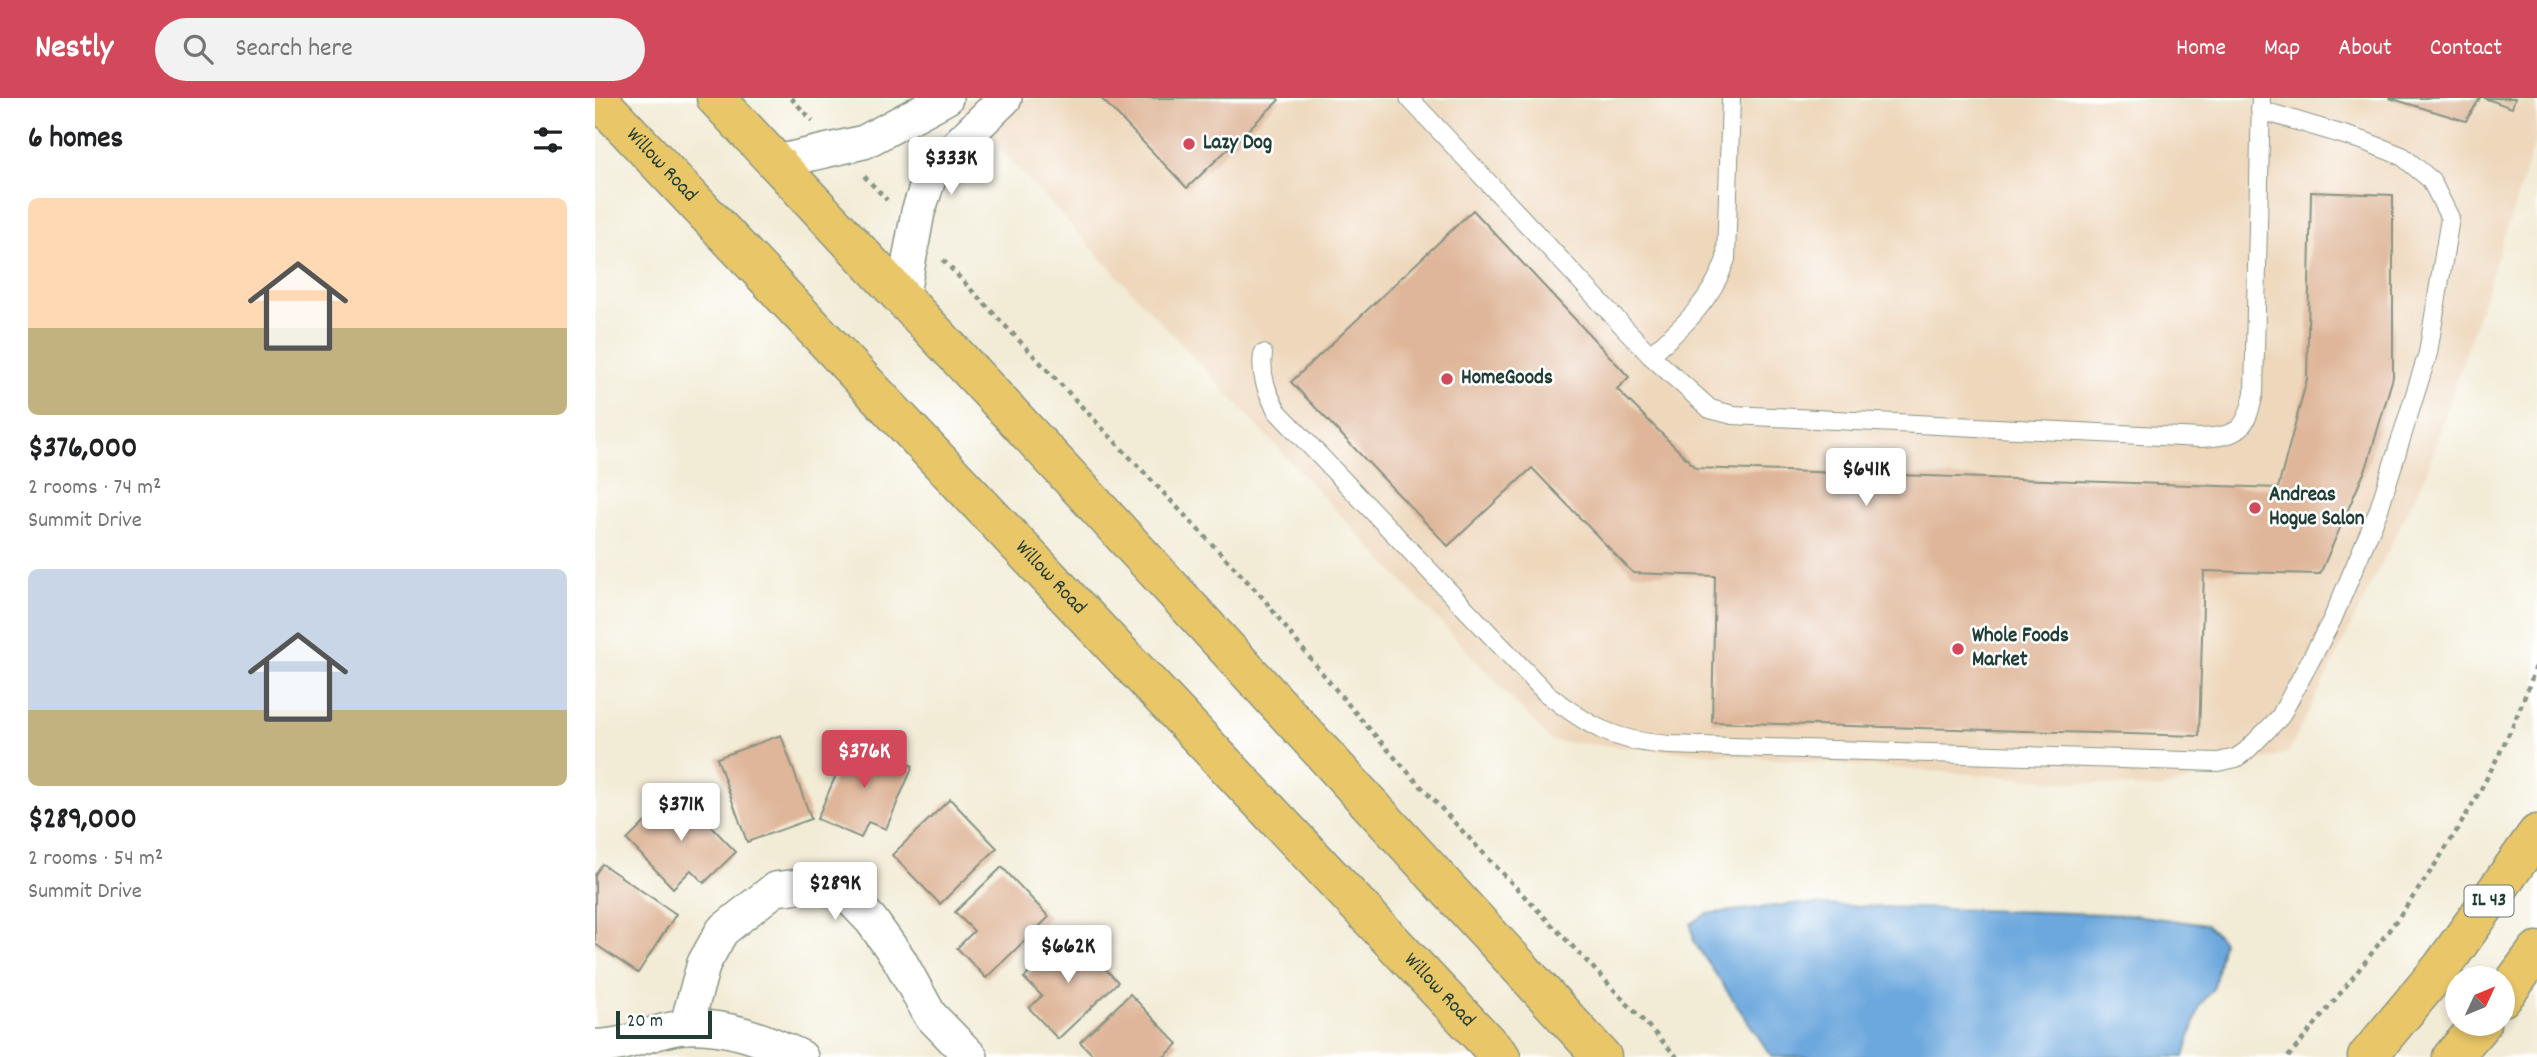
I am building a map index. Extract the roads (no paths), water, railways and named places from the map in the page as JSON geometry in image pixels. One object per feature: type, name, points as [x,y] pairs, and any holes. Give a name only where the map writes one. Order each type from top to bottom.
[{"type":"main road","name":"Willow Road","points":[[597,98],[1501,1057]]},
{"type":"main road","points":[[716,98],[1073,480],[1602,1057]]},
{"type":"main road","name":"IL 43","points":[[2367,1057],[2442,967],[2537,834]]},
{"type":"main road","points":[[2515,981],[2537,951]]},
{"type":"main road","points":[[2452,1057],[2470,1036]]},
{"type":"street","points":[[777,162],[864,142],[946,98]]},
{"type":"street","points":[[902,299],[915,230],[932,170],[1005,98]]},
{"type":"street","points":[[686,1027],[704,962],[722,931],[775,889],[809,885],[845,893],[871,920],[899,959],[930,1015],[971,1057]]},
{"type":"street","points":[[595,1046],[611,1047],[686,1027],[756,1036],[801,1057]]},
{"type":"lane","points":[[1263,354],[1263,379],[1277,411],[1546,693],[1587,725],[1647,744],[2218,762],[2236,758],[2269,732],[2295,694],[2332,620],[2378,512],[2428,352],[2450,218],[2431,180],[2402,156],[2260,104],[2254,393],[2248,420],[2237,431],[2225,437],[1733,415],[1710,408],[1650,355],[1409,98]]},
{"type":"lane","points":[[1650,355],[1680,329],[1702,304],[1717,284],[1726,259],[1731,98]]},
{"type":"water","points":[[1793,904],[2134,915],[2207,925],[2223,941],[2214,987],[2200,1005],[2184,1057],[1772,1057],[1694,942],[1691,924],[1706,914]]},
{"type":"place","name":"Lazy Dog","points":[[1189,144]]},
{"type":"place","name":"HomeGoods","points":[[1447,379]]},
{"type":"place","name":"Andreas Hogue Salon","points":[[2255,508]]},
{"type":"place","name":"Whole Foods Market","points":[[1958,649]]}]
